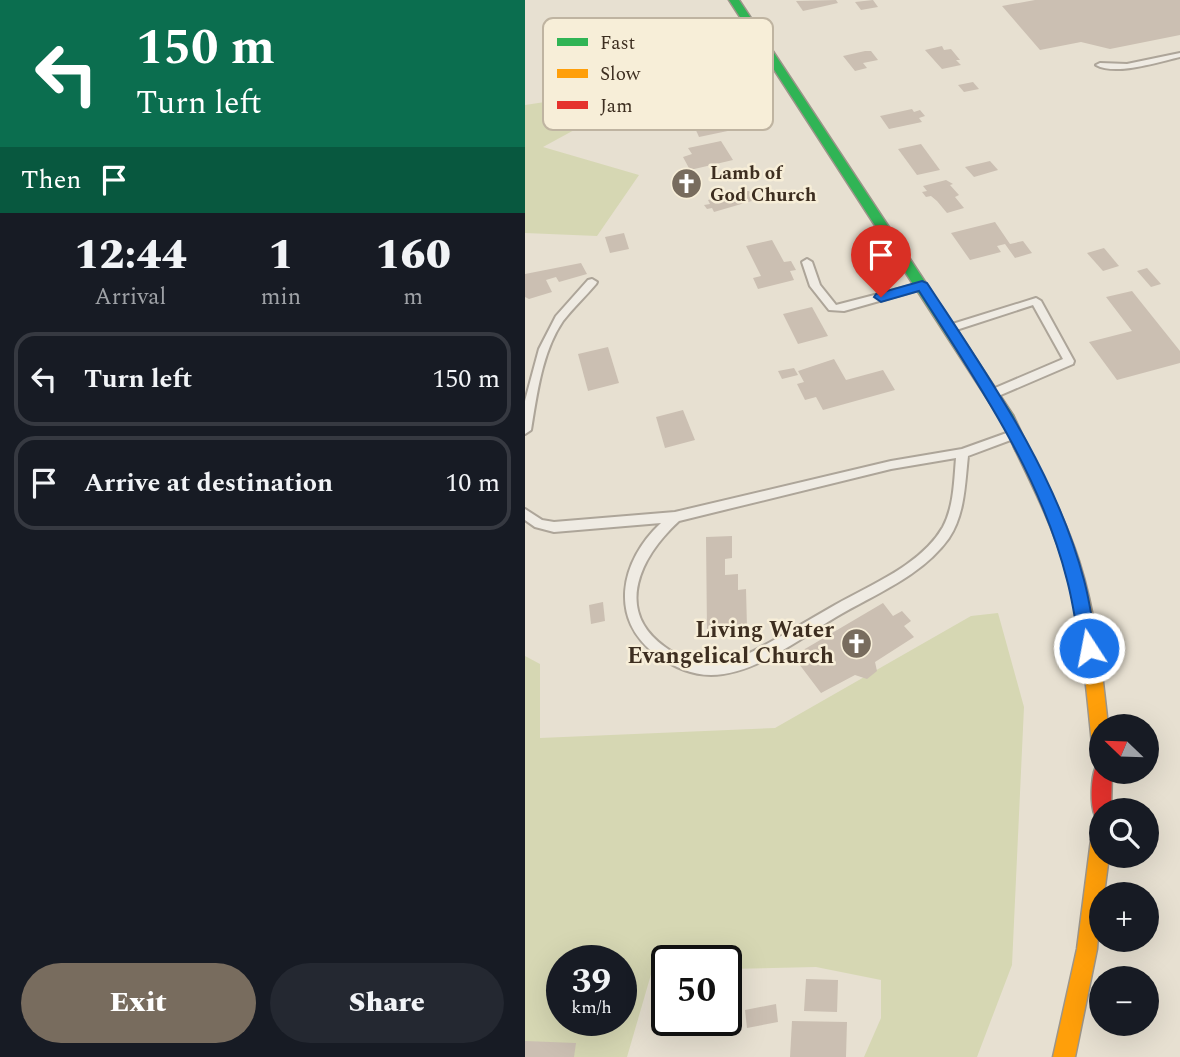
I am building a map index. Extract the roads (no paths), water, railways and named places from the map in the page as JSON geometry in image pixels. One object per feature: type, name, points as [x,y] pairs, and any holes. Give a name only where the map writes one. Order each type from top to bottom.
[{"type":"main road","points":[[734,0],[746,18]]},
{"type":"main road","points":[[773,61],[950,328],[1016,434],[1055,516],[1076,580],[1093,671],[1098,714]]},
{"type":"main road","points":[[1064,1057],[1079,1001],[1093,919],[1098,868]]},
{"type":"lane","points":[[1100,65],[1127,66],[1180,55]]},
{"type":"lane","points":[[807,262],[815,286],[827,305],[833,308],[840,309],[922,286]]},
{"type":"lane","points":[[525,430],[535,378],[549,339],[558,322],[592,282]]},
{"type":"lane","points":[[950,328],[1036,301],[1069,361],[992,394]]},
{"type":"lane","points":[[525,514],[539,524],[554,527],[674,517],[891,465],[963,453],[1016,434]]},
{"type":"lane","points":[[674,517],[649,541],[638,560],[631,582],[631,610],[638,629],[653,648],[701,669],[720,670],[750,659],[802,630],[933,551],[947,532],[954,514],[963,453]]},
{"type":"place","name":"Lamb of God Church","points":[[687,184]]},
{"type":"place","name":"Living Water Evangelical Church","points":[[857,643]]}]
